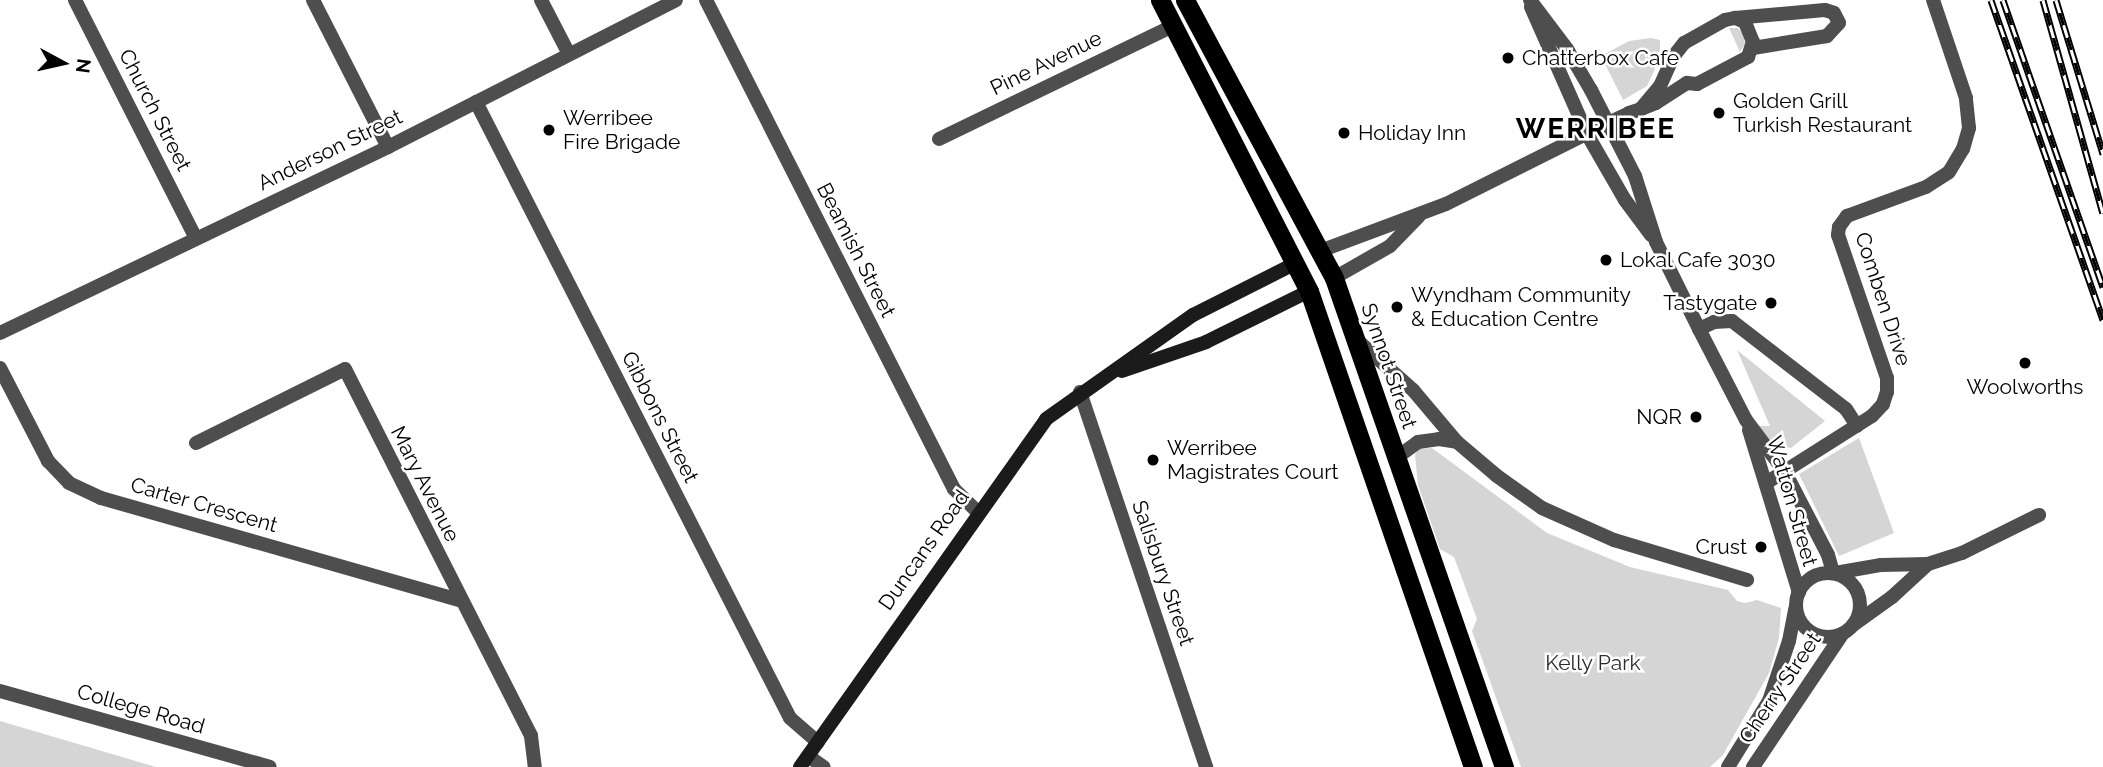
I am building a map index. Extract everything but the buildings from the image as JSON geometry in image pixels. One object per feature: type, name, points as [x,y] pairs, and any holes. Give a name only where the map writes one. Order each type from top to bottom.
[{"type":"highway","points":[[1160,0],[1308,291],[1473,767]]},
{"type":"highway","points":[[1173,26],[1187,3]]},
{"type":"highway","name":"Synnot Street","points":[[1187,3],[1334,278],[1504,767]]},
{"type":"highway","points":[[1226,130],[1249,118]]},
{"type":"highway","name":"Duncans Road","points":[[1294,264],[1320,251]]},
{"type":"highway","name":"Duncans Road","points":[[1308,291],[1334,278]]},
{"type":"highway","points":[[1451,703],[1478,692]]},
{"type":"main road","name":"Duncans Road","points":[[804,762],[1035,430],[1080,392],[1193,315],[1294,264]]},
{"type":"main road","name":"Duncans Road","points":[[1104,377],[1206,342],[1308,291]]},
{"type":"street","name":"Church Street","points":[[75,0],[196,238]]},
{"type":"street","points":[[313,0],[388,147]]},
{"type":"street","points":[[541,0],[569,54]]},
{"type":"street","name":"Anderson Street","points":[[2,328],[388,147],[676,0]]},
{"type":"street","name":"Beamish Street","points":[[706,0],[954,489],[978,512]]},
{"type":"street","name":"Watton Street","points":[[1529,0],[1567,49],[1608,123],[1635,176],[1657,242],[1699,329],[1746,420],[1784,472],[1828,555],[1834,573]]},
{"type":"street","name":"Watton Street","points":[[1529,0],[1587,134],[1625,200],[1657,242]]},
{"type":"street","name":"Comben Drive","points":[[1766,483],[1857,426],[1883,404],[1888,392],[1887,378],[1838,235],[1839,224],[1847,216],[1926,187],[1949,172],[1963,149],[1969,128],[1966,98],[1933,0]]},
{"type":"street","points":[[1641,109],[1660,86],[1673,57],[1684,43],[1725,20],[1735,18],[1825,10],[1834,13],[1839,23],[1827,36],[1753,48],[1745,22],[1735,18]]},
{"type":"street","name":"Pine Avenue","points":[[939,139],[1173,26]]},
{"type":"street","name":"Duncans Road","points":[[1320,251],[1420,215],[1641,109],[1687,83],[1697,84],[1734,66],[1748,57],[1753,48]]},
{"type":"street","points":[[1673,57],[1677,74],[1687,83]]},
{"type":"street","name":"Gibbons Street","points":[[476,102],[790,718],[818,742]]},
{"type":"street","name":"Duncans Road","points":[[1334,278],[1390,246],[1420,215]]},
{"type":"street","points":[[1699,329],[1714,322],[1732,321],[1846,409],[1857,426]]},
{"type":"street","points":[[1358,341],[1413,390],[1457,442],[1497,476],[1542,508],[1614,540],[1747,580]]},
{"type":"street","name":"Carter Crescent","points":[[0,369],[48,461],[69,482],[101,498],[460,600]]},
{"type":"street","name":"Mary Avenue","points":[[197,443],[345,369],[531,737],[535,767]]},
{"type":"street","name":"Salisbury Street","points":[[1080,392],[1206,767]]},
{"type":"street","name":"Watton Street","points":[[1746,420],[1798,596]]},
{"type":"street","points":[[1396,458],[1418,442],[1439,439],[1457,442]]},
{"type":"street","name":"Cherry Street","points":[[1753,767],[1848,629],[1892,597],[1928,564],[1962,553],[2039,515]]},
{"type":"street","points":[[1834,573],[1853,584],[1861,605],[1848,629],[1823,636],[1805,627],[1797,609],[1798,596],[1812,577],[1834,573],[1881,565],[1928,564]]},
{"type":"street","name":"Cherry Street","points":[[1728,767],[1769,701],[1789,640],[1798,596]]},
{"type":"street","name":"College Road","points":[[0,691],[270,767]]},
{"type":"street","points":[[804,762],[824,767]]},
{"type":"green space","points":[[1729,28],[1738,28],[1743,34],[1745,44],[1740,52]]},
{"type":"green space","points":[[1651,38],[1660,40],[1660,55],[1654,71],[1647,86],[1623,100],[1601,56],[1629,41]]},
{"type":"green space","points":[[1737,350],[1825,421],[1791,448],[1770,444],[1759,426],[1770,426]]},
{"type":"green space","points":[[1859,438],[1894,533],[1839,556],[1799,474]]},
{"type":"green space","name":"Kelly Park","points":[[1432,448],[1547,533],[1630,567],[1728,590],[1737,601],[1745,603],[1757,600],[1781,608],[1779,638],[1769,673],[1723,755],[1710,767],[1521,767],[1472,631],[1477,619],[1454,557],[1440,549],[1418,485],[1415,455],[1418,449]]},
{"type":"green space","points":[[0,721],[156,767],[0,767]]},
{"type":"railway","points":[[1991,0],[2103,320]]},
{"type":"railway","points":[[2003,0],[2103,287]]},
{"type":"railway","points":[[2043,0],[2103,213]]},
{"type":"railway","points":[[2056,0],[2103,154]]},
{"type":"place","name":"Chatterbox Cafe","points":[[1508,58]]},
{"type":"place","name":"Golden Grill Turkish Restaurant","points":[[1719,113]]},
{"type":"place","name":"Werribee Fire Brigade","points":[[549,130]]},
{"type":"place","name":"Holiday Inn","points":[[1344,133]]},
{"type":"place","name":"Lokal Cafe 3030","points":[[1606,260]]},
{"type":"place","name":"Tastygate","points":[[1771,303]]},
{"type":"place","name":"Wyndham Community & Education Centre","points":[[1397,307]]},
{"type":"place","name":"Woolworths","points":[[2025,363]]},
{"type":"place","name":"NQR","points":[[1696,417]]},
{"type":"place","name":"Werribee Magistrates Court","points":[[1153,460]]},
{"type":"place","name":"Crust","points":[[1761,547]]},
{"type":"district","name":"WERRIBEE","points":[[1596,129]]}]
